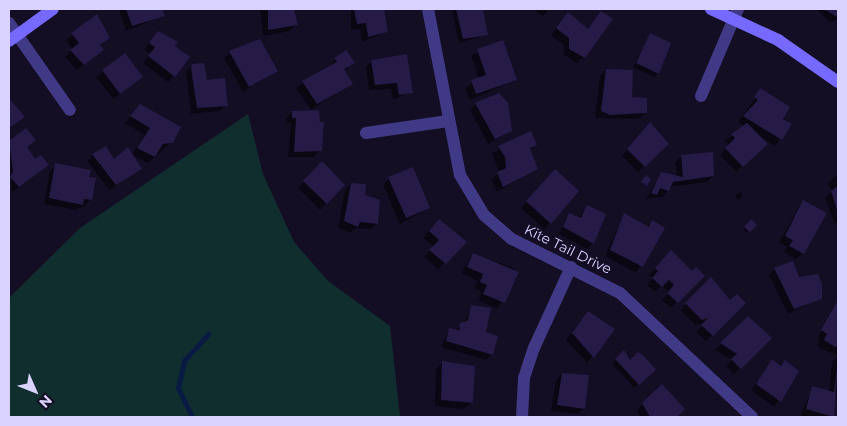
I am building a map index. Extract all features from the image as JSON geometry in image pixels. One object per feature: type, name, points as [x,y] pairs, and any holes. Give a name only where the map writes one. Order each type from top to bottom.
[{"type":"street","points":[[13,38],[53,9]]},
{"type":"street","name":"Kite Tail Drive","points":[[428,9],[448,121],[460,175],[484,215],[512,239],[601,280],[658,324],[752,417]]},
{"type":"street","points":[[710,9],[736,14],[778,40],[838,82]]},
{"type":"street","points":[[701,96],[736,14]]},
{"type":"street","points":[[9,23],[13,38],[70,110]]},
{"type":"street","points":[[366,133],[448,121]]},
{"type":"street","points":[[522,417],[524,378],[534,348],[571,267]]},
{"type":"green space","points":[[248,114],[263,174],[294,242],[328,281],[390,326],[400,417],[9,417],[9,298],[80,228]]},
{"type":"building","points":[[126,9],[162,9],[165,16],[132,26]]},
{"type":"building","points":[[268,9],[294,9],[298,25],[268,30]]},
{"type":"building","points":[[354,9],[384,9],[388,32],[368,37],[366,23],[357,24]]},
{"type":"building","points":[[456,9],[483,9],[488,35],[463,39]]},
{"type":"building","points":[[824,9],[838,9],[837,17]]},
{"type":"building","points":[[601,11],[613,19],[585,58],[569,49],[569,38],[556,28],[568,12],[588,29]]},
{"type":"building","points":[[97,14],[110,38],[100,45],[104,50],[84,65],[70,50],[79,43],[71,33]]},
{"type":"building","points":[[158,31],[178,42],[175,46],[190,57],[175,77],[148,56],[155,47],[149,43]]},
{"type":"building","points":[[650,33],[671,43],[659,74],[636,63]]},
{"type":"building","points":[[260,39],[278,71],[249,87],[229,51]]},
{"type":"building","points":[[503,40],[517,80],[476,94],[471,80],[486,75],[477,49]]},
{"type":"building","points":[[346,50],[355,63],[344,69],[353,84],[317,104],[302,81],[337,62],[334,58]]},
{"type":"building","points":[[125,53],[143,77],[120,94],[102,70]]},
{"type":"building","points":[[407,54],[413,93],[399,95],[397,83],[375,85],[371,60]]},
{"type":"building","points":[[204,63],[207,80],[225,78],[228,106],[197,108],[191,68],[192,64]]},
{"type":"building","points":[[606,69],[633,70],[632,97],[647,98],[647,113],[610,115],[601,111]]},
{"type":"building","points":[[760,88],[790,107],[783,119],[792,124],[782,140],[743,116],[758,100],[754,97]]},
{"type":"building","points":[[499,93],[508,103],[512,131],[495,139],[475,103]]},
{"type":"building","points":[[9,98],[25,117],[9,128]]},
{"type":"building","points":[[140,104],[181,127],[173,143],[163,144],[155,157],[137,148],[150,128],[130,116]]},
{"type":"building","points":[[319,110],[320,122],[324,122],[322,151],[294,152],[296,118],[292,118],[292,111]]},
{"type":"building","points":[[650,122],[669,144],[645,167],[627,149]]},
{"type":"building","points":[[747,123],[768,144],[743,167],[725,148],[735,138],[731,134]]},
{"type":"building","points":[[26,128],[36,140],[27,147],[35,159],[41,155],[49,165],[19,187],[10,177],[13,172],[9,141]]},
{"type":"building","points":[[531,131],[537,145],[530,148],[538,169],[503,187],[497,172],[506,168],[505,157],[498,146]]},
{"type":"building","points":[[106,146],[114,159],[128,147],[142,169],[116,185],[92,154]]},
{"type":"building","points":[[713,152],[714,176],[673,182],[669,191],[660,188],[657,195],[651,193],[661,172],[683,177],[681,155]]},
{"type":"building","points":[[322,161],[345,185],[327,204],[303,181]]},
{"type":"building","points":[[55,163],[91,170],[89,177],[96,178],[92,200],[84,199],[83,205],[49,198]]},
{"type":"building","points":[[413,167],[430,208],[406,218],[388,177]]},
{"type":"building","points":[[555,169],[579,191],[551,224],[526,201]]},
{"type":"building","points":[[646,175],[651,179],[647,186],[641,182]]},
{"type":"building","points":[[351,183],[366,184],[365,195],[380,200],[378,224],[360,222],[358,227],[344,221]]},
{"type":"building","points":[[838,186],[838,213],[831,191]]},
{"type":"building","points":[[803,200],[827,213],[804,254],[789,246],[793,240],[785,236]]},
{"type":"building","points":[[587,205],[606,214],[594,244],[563,227],[569,213],[581,218]]},
{"type":"building","points":[[624,213],[649,227],[652,220],[665,228],[643,267],[610,250]]},
{"type":"building","points":[[439,219],[467,242],[446,264],[429,250],[439,240],[429,231]]},
{"type":"building","points":[[751,219],[757,225],[750,232],[744,227]]},
{"type":"building","points":[[671,250],[692,271],[696,267],[705,276],[678,303],[667,293],[674,285],[669,280],[662,287],[652,278],[658,271],[655,268]]},
{"type":"building","points":[[473,253],[519,272],[505,303],[483,294],[487,285],[480,282],[483,274],[467,267]]},
{"type":"building","points":[[793,261],[799,277],[818,274],[822,284],[822,299],[794,309],[774,268]]},
{"type":"building","points":[[711,277],[730,300],[737,294],[746,303],[713,336],[701,325],[708,318],[702,320],[685,303]]},
{"type":"building","points":[[838,300],[838,346],[835,347],[824,340],[827,334],[821,330]]},
{"type":"building","points":[[471,305],[491,308],[486,332],[498,336],[493,355],[446,341],[449,328],[460,330],[459,324],[468,320]]},
{"type":"building","points":[[588,311],[615,329],[594,358],[572,333]]},
{"type":"building","points":[[748,316],[772,338],[741,369],[731,359],[737,354],[720,343]]},
{"type":"building","points":[[624,350],[630,360],[638,352],[656,370],[639,385],[615,359]]},
{"type":"building","points":[[772,359],[781,366],[785,360],[799,371],[781,402],[756,384]]},
{"type":"building","points":[[442,361],[475,366],[473,403],[441,400]]},
{"type":"building","points":[[838,361],[834,417],[806,409],[812,386],[834,392]]},
{"type":"building","points":[[562,373],[589,375],[585,409],[557,405]]},
{"type":"building","points":[[662,384],[685,409],[677,417],[650,417],[642,403]]},
{"type":"waterway","points":[[192,417],[178,388],[184,361],[208,334]]}]
